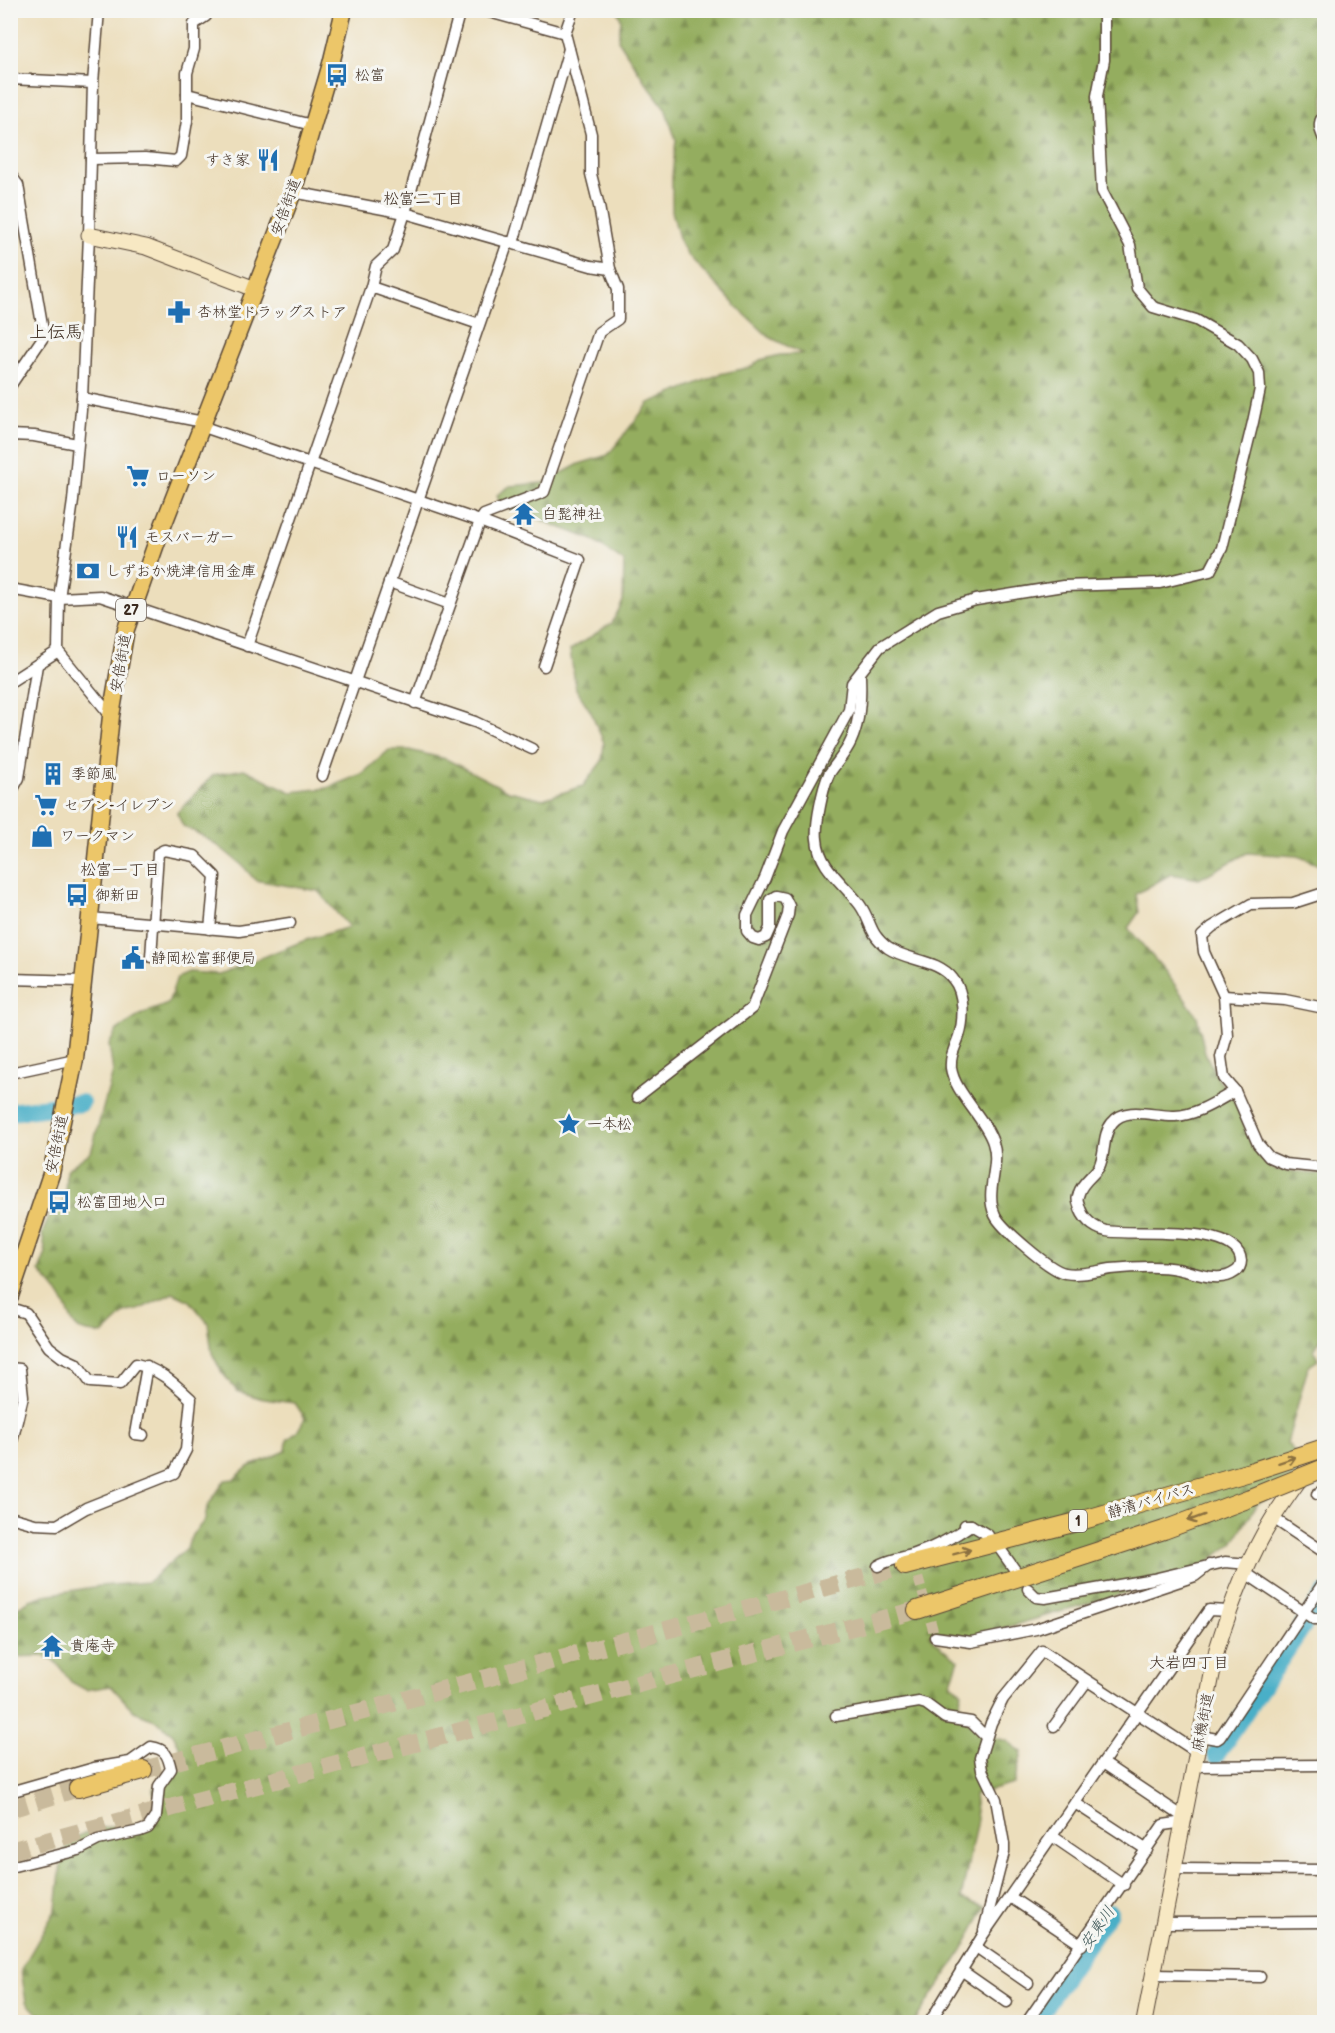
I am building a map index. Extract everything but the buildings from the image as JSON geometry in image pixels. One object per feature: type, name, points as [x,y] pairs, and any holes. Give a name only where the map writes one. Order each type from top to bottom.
[{"type":"highway","name":"静清バイパス","points":[[908,1558],[1073,1523],[1324,1453]]},
{"type":"highway","name":"静清バイパス","points":[[917,1610],[1164,1530],[1250,1498],[1324,1453]]},
{"type":"highway","points":[[78,1788],[143,1770]]},
{"type":"main road","name":"安倍街道","points":[[10,1296],[32,1237],[51,1174],[75,1059],[111,717],[126,629],[132,607],[293,192],[332,64],[344,10]]},
{"type":"main road","name":"安倍街道","points":[[10,1276],[32,1237]]},
{"type":"street","points":[[99,10],[93,83],[82,398],[72,501],[59,598],[58,651],[111,717]]},
{"type":"street","points":[[91,159],[176,160],[181,156],[187,121],[187,73],[194,49],[194,24],[206,16],[208,10]]},
{"type":"street","points":[[247,646],[371,287],[376,266],[393,250],[460,10]]},
{"type":"street","points":[[482,10],[565,33]]},
{"type":"street","points":[[414,703],[480,521],[484,515],[544,492],[599,332],[618,319],[618,288],[610,269],[591,174],[591,134],[565,33],[573,10]]},
{"type":"street","points":[[637,1097],[752,1008],[788,915],[789,906],[785,898],[776,896],[770,900],[770,928],[766,937],[759,940],[753,938],[747,931],[747,915],[765,878],[783,831],[849,710],[852,683],[860,676],[880,647],[938,611],[976,600],[1063,586],[1160,583],[1210,571],[1222,548],[1260,389],[1259,373],[1252,359],[1238,344],[1196,320],[1153,307],[1137,288],[1130,245],[1102,191],[1097,96],[1104,60],[1104,15],[1107,10]]},
{"type":"street","points":[[322,776],[479,324],[511,243],[569,49]]},
{"type":"street","points":[[10,79],[93,83]]},
{"type":"street","points":[[187,94],[312,125]]},
{"type":"street","points":[[1324,115],[1320,122],[1324,139]]},
{"type":"street","points":[[10,174],[18,185],[44,336],[10,386]]},
{"type":"street","points":[[293,192],[405,213],[591,266],[610,269]]},
{"type":"street","points":[[89,235],[146,246],[255,289]]},
{"type":"street","points":[[371,287],[479,324]]},
{"type":"street","points":[[82,398],[202,424],[480,521],[580,560],[544,666]]},
{"type":"street","points":[[10,435],[33,436],[77,444]]},
{"type":"street","points":[[389,582],[450,604]]},
{"type":"street","points":[[10,589],[59,598],[100,596],[475,722],[532,749]]},
{"type":"street","points":[[10,682],[58,651]]},
{"type":"street","points":[[10,794],[19,778],[37,665]]},
{"type":"street","points":[[860,676],[858,719],[851,742],[828,777],[817,826],[817,841],[822,857],[831,873],[861,906],[874,936],[891,950],[941,969],[953,978],[959,989],[963,1012],[960,1035],[951,1052],[951,1071],[970,1107],[986,1127],[994,1145],[992,1200],[996,1218],[1003,1226],[1048,1266],[1065,1274],[1153,1268],[1177,1268],[1200,1276],[1225,1276],[1235,1273],[1240,1266],[1241,1258],[1235,1248],[1223,1242],[1184,1233],[1105,1230],[1091,1224],[1081,1215],[1077,1196],[1081,1187],[1100,1165],[1105,1152],[1108,1127],[1116,1118],[1128,1113],[1177,1116],[1197,1111],[1235,1091]]},
{"type":"street","points":[[151,957],[158,853],[164,850],[195,856],[215,876],[210,929]]},
{"type":"street","points":[[1324,893],[1293,903],[1251,904],[1212,927],[1202,936],[1204,952],[1224,996],[1227,1035],[1221,1057],[1224,1078],[1235,1091],[1258,1144],[1269,1157],[1285,1164],[1324,1168]]},
{"type":"street","points":[[90,918],[239,932],[290,923]]},
{"type":"street","points":[[10,979],[83,981]]},
{"type":"street","points":[[1224,996],[1285,1000],[1324,1008]]},
{"type":"street","points":[[10,1073],[75,1059]]},
{"type":"street","points":[[10,1308],[26,1313],[49,1347],[76,1364],[90,1382],[120,1384],[136,1364],[147,1366],[170,1379],[191,1399],[186,1450],[174,1473],[86,1508],[57,1525],[35,1524],[10,1517]]},
{"type":"street","points":[[143,1435],[135,1434],[147,1366]]},
{"type":"street","points":[[10,1368],[20,1369],[23,1396],[10,1450]]},
{"type":"street","name":"麻機街道","points":[[1144,2022],[1217,1649],[1229,1611],[1246,1568],[1273,1518],[1324,1453]]},
{"type":"street","points":[[1273,1518],[1324,1552]]},
{"type":"street","points":[[908,1558],[963,1525],[971,1525],[988,1535]]},
{"type":"street","points":[[878,1566],[884,1562],[917,1553],[971,1525]]},
{"type":"street","points":[[1000,1549],[1015,1570]]},
{"type":"street","points":[[1028,1589],[1036,1597],[1046,1598],[1153,1579],[1225,1562],[1246,1568],[1314,1619],[1324,1619]]},
{"type":"street","points":[[935,1637],[971,1642],[1036,1629],[1195,1575],[1209,1565]]},
{"type":"street","points":[[1197,1752],[1220,1737],[1324,1585]]},
{"type":"street","points":[[930,2022],[983,1935],[1209,1610],[1229,1611]]},
{"type":"street","points":[[983,1935],[1004,1851],[996,1799],[982,1770],[980,1758],[986,1737],[1004,1699],[1042,1651],[1197,1752],[1324,1766]]},
{"type":"street","points":[[1054,1726],[1087,1681]]},
{"type":"street","points":[[836,1716],[919,1702],[926,1704],[945,1718],[970,1722],[986,1737]]},
{"type":"street","points":[[10,1792],[94,1768],[130,1762],[151,1747],[160,1748],[168,1755],[171,1769],[159,1786],[156,1816],[148,1828],[140,1832],[98,1840],[79,1850],[10,1867]]},
{"type":"street","points":[[1102,1763],[1184,1820]]},
{"type":"street","points":[[1075,1803],[1147,1850]]},
{"type":"street","points":[[1027,2022],[1124,1885],[1163,1825],[1184,1820]]},
{"type":"street","points":[[1052,1836],[1124,1885]]},
{"type":"street","points":[[1175,1869],[1324,1870]]},
{"type":"street","points":[[1010,1897],[1082,1945]]},
{"type":"street","points":[[1164,1923],[1324,1922]]},
{"type":"street","points":[[976,1947],[1028,1983]]},
{"type":"street","points":[[961,1970],[1007,2002]]},
{"type":"street","points":[[1154,1975],[1260,1977]]},
{"type":"green space","points":[[618,11],[1324,11],[1324,867],[1298,856],[1247,853],[1199,879],[1171,874],[1136,894],[1139,912],[1128,928],[1165,971],[1197,1016],[1205,1053],[1218,1079],[1236,1103],[1253,1150],[1271,1169],[1324,1175],[1324,1334],[1314,1350],[1318,1360],[1308,1367],[1287,1443],[1315,1475],[1257,1504],[1233,1543],[1193,1573],[973,1637],[939,1633],[929,1635],[959,1660],[950,1684],[962,1692],[957,1712],[980,1734],[1007,1741],[1022,1752],[1014,1784],[974,1795],[977,1819],[961,1899],[985,1907],[963,1950],[914,2022],[41,2022],[37,2013],[26,2002],[21,1970],[56,1909],[61,1864],[66,1847],[74,1838],[92,1830],[118,1825],[148,1825],[157,1803],[153,1790],[158,1781],[165,1779],[178,1767],[180,1748],[173,1734],[152,1718],[134,1711],[111,1686],[86,1690],[71,1682],[57,1663],[43,1656],[11,1657],[10,1612],[30,1600],[45,1595],[100,1586],[148,1582],[187,1548],[192,1535],[205,1520],[207,1507],[225,1480],[234,1479],[248,1467],[286,1451],[287,1440],[297,1432],[305,1418],[295,1403],[263,1399],[237,1391],[221,1371],[212,1353],[208,1323],[190,1301],[173,1293],[138,1310],[126,1312],[103,1334],[84,1331],[73,1323],[61,1297],[39,1271],[46,1253],[42,1234],[50,1215],[65,1200],[66,1170],[91,1152],[113,1072],[109,1045],[117,1030],[142,1014],[168,1004],[177,977],[189,972],[219,974],[306,940],[349,927],[318,891],[255,880],[243,866],[221,848],[183,826],[177,813],[213,775],[244,769],[291,792],[327,788],[362,774],[389,750],[409,750],[446,759],[508,791],[543,799],[583,786],[602,761],[604,743],[591,712],[576,689],[570,650],[612,623],[623,601],[624,562],[591,539],[500,505],[497,495],[510,486],[544,483],[579,464],[608,455],[649,403],[720,374],[751,367],[760,360],[780,355],[803,354],[769,337],[688,255],[680,242],[672,211],[672,176],[676,140],[665,108],[618,40],[621,20]]},
{"type":"waterway","points":[[10,1112],[81,1103]]},
{"type":"waterway","name":"安東川","points":[[1312,1612],[1324,1594]]},
{"type":"waterway","name":"安東川","points":[[1216,1755],[1307,1620]]},
{"type":"waterway","name":"安東川","points":[[1034,2022],[1109,1912]]},
{"type":"tunnel","points":[[910,1549],[935,1637]]},
{"type":"tunnel","points":[[143,1770],[905,1566]]},
{"type":"tunnel","points":[[10,1851],[917,1610]]},
{"type":"tunnel","points":[[10,1809],[78,1788]]},
{"type":"place","name":"松富","points":[[337,75]]},
{"type":"place","name":"すき家","points":[[268,160]]},
{"type":"place","name":"杏林堂ドラッグストア","points":[[179,312]]},
{"type":"place","name":"ローソン","points":[[138,476]]},
{"type":"place","name":"白髭神社","points":[[524,514]]},
{"type":"place","name":"モスバーガー","points":[[127,537]]},
{"type":"place","name":"しずおか焼津信用金庫","points":[[88,571]]},
{"type":"place","name":"季節風","points":[[53,774]]},
{"type":"place","name":"セブン-イレブン","points":[[46,805]]},
{"type":"place","name":"ワークマン","points":[[42,836]]},
{"type":"place","name":"御新田","points":[[77,895]]},
{"type":"place","name":"静岡松富郵便局","points":[[133,958]]},
{"type":"place","name":"一本松","points":[[569,1124]]},
{"type":"place","name":"松富団地入口","points":[[59,1202]]},
{"type":"place","name":"貴庵寺","points":[[52,1646]]},
{"type":"district","name":"松富二丁目","points":[[423,199]]},
{"type":"district","name":"上伝馬","points":[[56,332]]},
{"type":"district","name":"松富一丁目","points":[[120,870]]},
{"type":"district","name":"大岩四丁目","points":[[1189,1663]]}]
